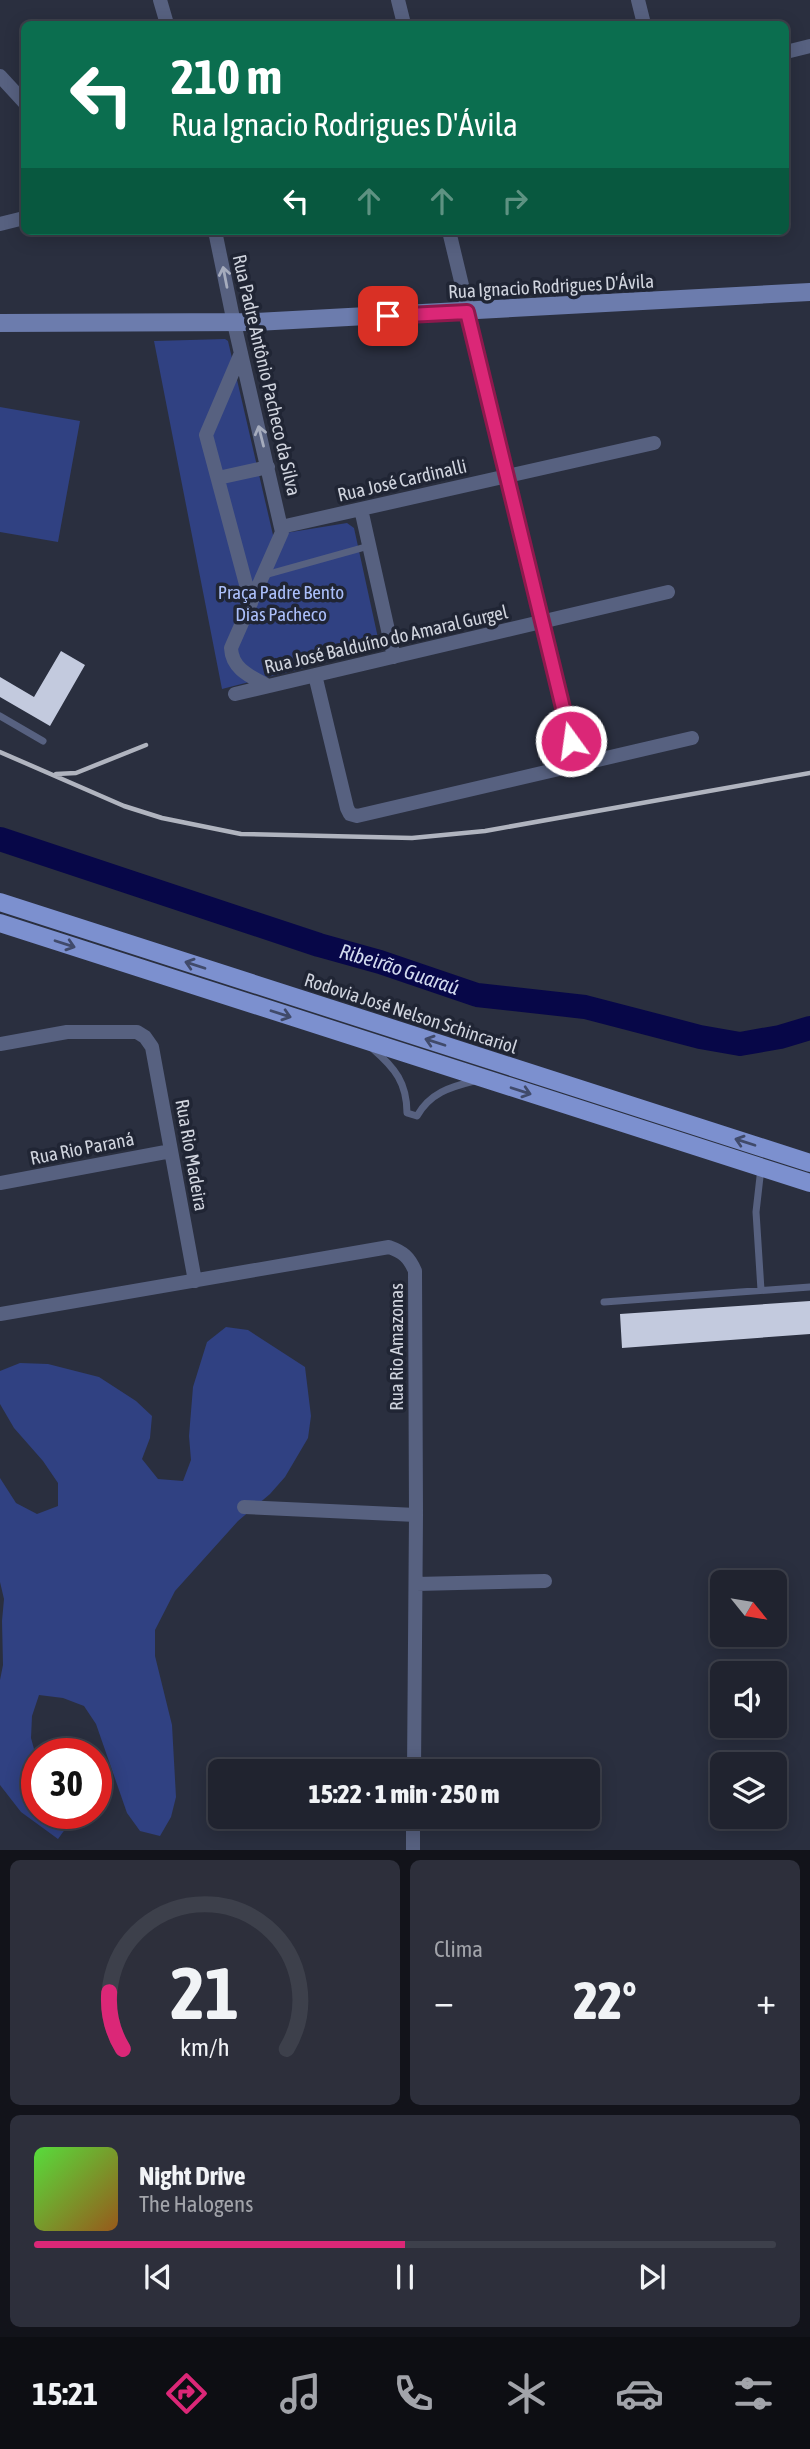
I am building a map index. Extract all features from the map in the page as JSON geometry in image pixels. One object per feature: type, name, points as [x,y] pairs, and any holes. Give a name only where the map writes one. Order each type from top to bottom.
[{"type":"main road","name":"Rodovia José Nelson Schincariol","points":[[0,902],[810,1163]]},
{"type":"main road","name":"Rodovia José Nelson Schincariol","points":[[0,923],[810,1183]]},
{"type":"street","points":[[160,0],[166,21]]},
{"type":"street","points":[[398,0],[403,21]]},
{"type":"street","points":[[638,0],[643,21]]},
{"type":"street","points":[[789,50],[810,46]]},
{"type":"street","points":[[0,76],[21,99]]},
{"type":"street","points":[[0,224],[21,219]]},
{"type":"street","name":"Rua Padre Antônio Pacheco da Silva","points":[[216,235],[281,527]]},
{"type":"street","points":[[450,235],[577,765]]},
{"type":"street","name":"Rua Ignacio Rodrigues D'Ávila","points":[[0,323],[234,323],[810,292]]},
{"type":"street","points":[[241,354],[206,435],[251,603]]},
{"type":"street","name":"Rua José Cardinalli","points":[[281,527],[654,443]]},
{"type":"street","points":[[218,478],[268,467]]},
{"type":"street","points":[[360,509],[394,657]]},
{"type":"street","points":[[268,686],[242,670],[232,656],[231,648],[282,532],[281,527]]},
{"type":"street","name":"Rua José Balduíno do Amaral Gurgel","points":[[235,694],[668,592]]},
{"type":"street","points":[[315,675],[347,808],[352,815],[360,816],[692,738]]},
{"type":"street","name":"Rua Rio Madeira","points":[[0,1044],[67,1032],[137,1032],[145,1037],[152,1047],[195,1281]]},
{"type":"street","name":"Rua Rio Paraná","points":[[0,1183],[171,1151]]},
{"type":"street","name":"Rua Rio Amazonas","points":[[0,1314],[389,1247],[410,1258],[415,1271],[414,1759]]},
{"type":"street","points":[[244,1507],[416,1515]]},
{"type":"street","points":[[416,1584],[545,1581]]},
{"type":"street","points":[[413,1829],[413,1850]]},
{"type":"lane","points":[[263,576],[369,546]]},
{"type":"lane","points":[[0,716],[43,740]]},
{"type":"lane","points":[[362,1040],[397,1072],[404,1087],[407,1112],[417,1116],[426,1103],[438,1093],[483,1079]]},
{"type":"lane","points":[[761,1168],[756,1213],[761,1290]]},
{"type":"lane","points":[[604,1302],[810,1287]]},
{"type":"green space","name":"Praça Padre Bento Dias Pacheco","points":[[154,341],[228,341],[273,535],[347,523],[354,528],[378,638],[365,652],[222,689]]},
{"type":"green space","points":[[0,407],[80,421],[58,542],[0,532]]},
{"type":"green space","points":[[226,1327],[248,1330],[305,1367],[311,1416],[308,1438],[285,1477],[270,1494],[238,1521],[175,1591],[155,1630],[155,1656],[172,1725],[176,1797],[171,1817],[160,1836],[140,1831],[127,1813],[112,1770],[112,1738],[101,1738],[96,1724],[84,1706],[63,1698],[39,1695],[32,1716],[31,1738],[21,1738],[21,1812],[0,1785],[0,1680],[3,1665],[4,1599],[0,1582],[0,1478],[16,1503],[37,1514],[58,1506],[58,1483],[14,1428],[0,1404],[0,1371],[20,1363],[48,1364],[99,1377],[136,1401],[152,1416],[150,1438],[142,1459],[158,1479],[183,1481],[191,1460],[189,1436],[193,1387],[207,1342]]},
{"type":"green space","points":[[44,1829],[65,1829],[58,1839]]},
{"type":"building","points":[[61,651],[85,665],[50,726],[0,697],[0,677],[34,697]]},
{"type":"building","points":[[810,1301],[810,1334],[622,1348],[620,1314]]},
{"type":"waterway","name":"Ribeirão Guaraú","points":[[0,839],[477,995],[585,1007],[700,1037],[740,1044],[810,1028]]},
{"type":"railway","points":[[56,774],[76,773],[146,745]]},
{"type":"railway","points":[[0,752],[124,806],[162,818],[241,834],[412,838],[485,831],[810,773]]},
{"type":"route","points":[[388,316],[467,312],[571,741]]}]
